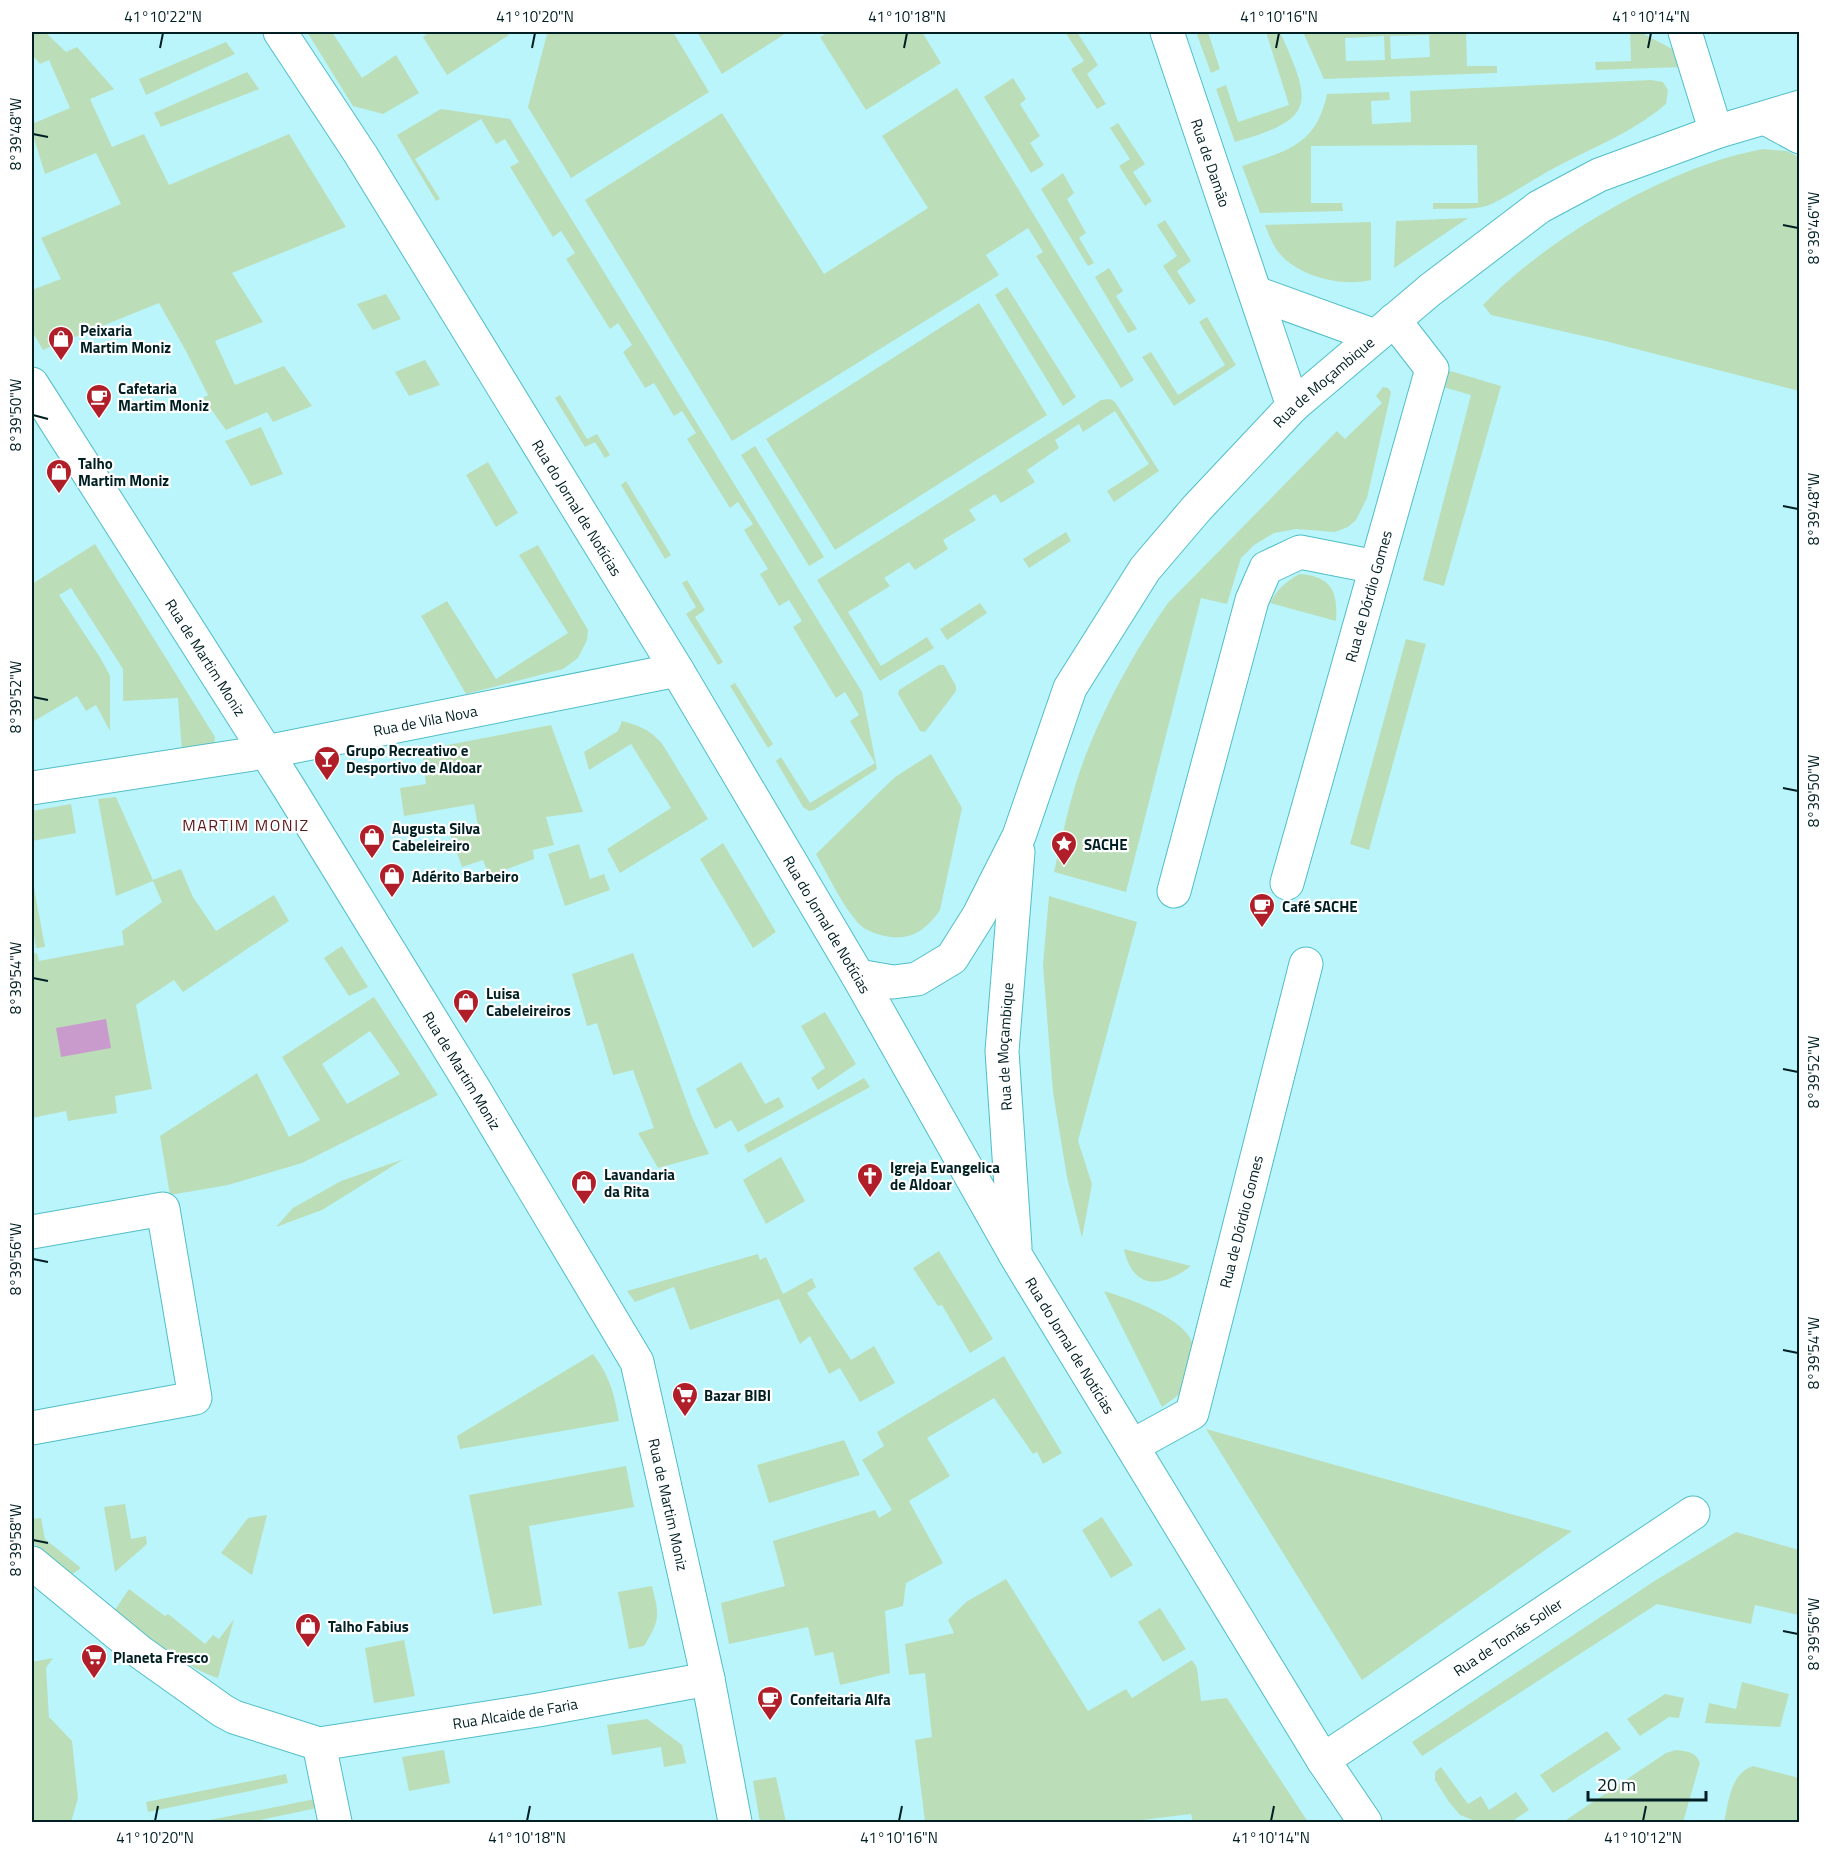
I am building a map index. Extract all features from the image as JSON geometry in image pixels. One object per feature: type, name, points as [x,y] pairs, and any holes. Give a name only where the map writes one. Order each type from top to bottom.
[{"type":"street","name":"Rua do Jornal de Notícias","points":[[280,32],[361,155],[677,670],[858,976],[1016,1256],[1323,1760],[1365,1822]]},
{"type":"street","name":"Rua de Damão","points":[[1167,32],[1293,406]]},
{"type":"street","points":[[1685,32],[1716,132]]},
{"type":"street","name":"Rua de Moçambique","points":[[858,976],[893,982],[917,979],[952,958],[979,915],[1019,836],[1070,688],[1145,569],[1197,508],[1293,406],[1430,290],[1539,207],[1599,175],[1716,132],[1800,108]]},
{"type":"street","points":[[1765,118],[1800,137]]},
{"type":"street","points":[[1256,293],[1384,328]]},
{"type":"street","name":"Rua de Dórdio Gomes","points":[[1287,883],[1432,369],[1384,328]]},
{"type":"street","name":"Rua de Martim Moniz","points":[[32,384],[266,752],[463,1071],[637,1362],[708,1679],[735,1822]]},
{"type":"street","points":[[1174,891],[1252,600],[1266,568],[1300,552],[1376,567]]},
{"type":"street","name":"Rua de Vila Nova","points":[[32,788],[266,752],[677,670]]},
{"type":"street","name":"Rua de Moçambique","points":[[1016,1256],[1002,1051],[1019,836]]},
{"type":"street","name":"Rua de Dórdio Gomes","points":[[1132,1446],[1191,1413],[1306,964]]},
{"type":"street","points":[[32,1232],[163,1209],[195,1398],[32,1428]]},
{"type":"street","name":"Rua de Tomás Soller","points":[[1323,1760],[1693,1513]]},
{"type":"street","name":"Rua Alcaide de Faria","points":[[37,1577],[223,1711],[234,1717],[319,1744],[538,1710],[708,1679]]},
{"type":"street","points":[[319,1744],[335,1822]]},
{"type":"green space","points":[[32,32],[45,32],[66,52],[77,47],[114,89],[90,99],[112,147],[144,134],[169,185],[289,134],[346,227],[232,273],[263,322],[215,341],[235,385],[284,366],[312,406],[273,422],[267,412],[226,430],[203,398],[208,395],[159,303],[43,350],[32,331],[32,290],[61,279],[41,238],[121,204],[96,153],[45,174],[32,132],[32,124],[70,108],[49,60],[40,64],[32,55]]},
{"type":"green space","points":[[307,32],[332,32],[362,78],[396,55],[419,93],[383,114],[353,106]]},
{"type":"green space","points":[[430,32],[506,32],[509,35],[447,75],[423,37]]},
{"type":"green space","points":[[552,32],[673,32],[709,92],[571,178],[528,107],[547,34]]},
{"type":"green space","points":[[697,32],[788,32],[722,74]]},
{"type":"green space","points":[[829,32],[922,32],[941,63],[866,110],[820,37]]},
{"type":"green space","points":[[1065,32],[1077,32],[1098,65],[1087,74],[1106,104],[1097,109],[1071,69],[1084,61]]},
{"type":"green space","points":[[1196,32],[1208,32],[1220,69],[1211,73]]},
{"type":"green space","points":[[1266,32],[1280,32],[1298,76],[1301,92],[1300,105],[1294,116],[1281,125],[1262,134],[1235,142],[1216,89],[1226,85],[1238,122],[1289,105]]},
{"type":"green space","points":[[1303,32],[1466,32],[1467,66],[1497,66],[1497,73],[1324,79]],"holes":[[[1429,35],[1430,57],[1391,59],[1390,36]],[[1384,36],[1385,60],[1346,61],[1345,38]]]},
{"type":"green space","points":[[1630,32],[1640,32],[1676,51],[1681,67],[1596,70],[1595,62],[1631,61]]},
{"type":"green space","points":[[226,42],[235,54],[146,95],[139,79]]},
{"type":"green space","points":[[247,72],[259,89],[161,127],[154,113]]},
{"type":"green space","points":[[1013,78],[1026,99],[1020,104],[1040,136],[1030,143],[1044,165],[1031,173],[984,97]]},
{"type":"green space","points":[[1651,80],[1663,82],[1668,90],[1666,104],[1653,115],[1624,133],[1483,207],[1433,209],[1433,203],[1478,203],[1477,145],[1311,146],[1311,203],[1342,203],[1343,211],[1260,213],[1242,166],[1285,150],[1307,136],[1322,111],[1327,94],[1389,92],[1390,100],[1371,101],[1372,124],[1411,122],[1410,91]]},
{"type":"green space","points":[[957,88],[1134,380],[1121,388],[1036,256],[1043,252],[1028,228],[986,255],[999,275],[732,441],[585,200],[722,113],[824,274],[928,208],[882,136]]},
{"type":"green space","points":[[441,109],[510,119],[862,692],[877,769],[814,810],[809,811],[803,807],[776,761],[781,757],[810,803],[875,763],[850,721],[859,715],[845,692],[836,698],[793,627],[802,621],[789,600],[779,606],[760,574],[768,569],[744,530],[753,524],[738,502],[730,508],[687,439],[696,433],[682,411],[674,416],[654,383],[645,388],[623,352],[632,345],[618,323],[610,329],[566,259],[575,253],[561,231],[553,237],[510,167],[519,162],[505,139],[496,144],[481,119],[415,159],[440,199],[436,201],[397,135]]},
{"type":"green space","points":[[1118,123],[1145,164],[1133,172],[1152,201],[1145,206],[1119,166],[1130,159],[1110,128]]},
{"type":"green space","points":[[1763,149],[1787,151],[1799,157],[1799,391],[1605,341],[1491,315],[1483,305],[1509,280],[1541,255],[1575,230],[1612,208],[1690,171]]},
{"type":"green space","points":[[1063,173],[1074,193],[1067,199],[1086,233],[1079,238],[1094,263],[1088,266],[1041,189]]},
{"type":"green space","points":[[1468,218],[1394,268],[1396,221]]},
{"type":"green space","points":[[1165,220],[1191,261],[1177,271],[1196,301],[1189,305],[1163,266],[1177,256],[1157,225]]},
{"type":"green space","points":[[1371,222],[1371,280],[1360,282],[1335,281],[1299,269],[1288,262],[1278,251],[1265,225]]},
{"type":"green space","points":[[1109,268],[1123,291],[1116,296],[1137,329],[1128,333],[1095,277]]},
{"type":"green space","points":[[1007,287],[1076,397],[1063,406],[995,295]]},
{"type":"green space","points":[[386,294],[401,319],[373,330],[357,304]]},
{"type":"green space","points":[[979,303],[1047,415],[835,550],[766,439]]},
{"type":"green space","points":[[1207,317],[1236,365],[1174,406],[1142,357],[1151,352],[1178,395],[1225,365],[1199,322]]},
{"type":"green space","points":[[425,360],[440,385],[409,396],[395,372]]},
{"type":"green space","points":[[1447,370],[1501,386],[1444,586],[1423,580],[1471,395],[1443,387]]},
{"type":"green space","points":[[1383,387],[1388,388],[1391,392],[1390,397],[1367,498],[1356,520],[1348,527],[1335,532],[1296,529],[1274,533],[1254,545],[1241,558],[1227,604],[1201,598],[1126,892],[1054,872],[1073,794],[1093,737],[1128,666],[1155,622],[1168,603],[1337,431],[1345,439],[1382,403],[1376,396]]},
{"type":"green space","points":[[560,395],[587,439],[597,434],[610,455],[605,458],[595,442],[585,447],[555,398]]},
{"type":"green space","points":[[1110,399],[1115,402],[1159,471],[1114,502],[1107,491],[1149,464],[1115,411],[1083,432],[1079,424],[1055,440],[1059,448],[1027,470],[1035,482],[1001,503],[995,494],[969,510],[976,520],[943,540],[948,549],[915,570],[909,562],[884,578],[890,586],[848,612],[881,666],[927,637],[934,648],[880,681],[817,580],[1101,400]]},
{"type":"green space","points":[[261,427],[283,474],[251,486],[225,441]]},
{"type":"green space","points":[[755,446],[824,557],[809,566],[741,455]]},
{"type":"green space","points":[[488,462],[518,513],[496,527],[466,475]]},
{"type":"green space","points":[[626,481],[671,555],[665,559],[621,485]]},
{"type":"green space","points":[[1066,532],[1071,541],[1029,568],[1023,559]]},
{"type":"green space","points":[[95,544],[215,737],[214,745],[182,752],[178,698],[123,701],[123,669],[71,588],[59,595],[110,676],[110,731],[96,705],[86,711],[77,696],[34,721],[32,716],[32,584]]},
{"type":"green space","points":[[538,545],[588,630],[587,640],[578,658],[563,669],[466,694],[421,616],[447,601],[496,679],[568,633],[519,555]]},
{"type":"green space","points":[[1299,574],[1319,578],[1330,587],[1336,601],[1336,621],[1270,603],[1282,586]]},
{"type":"green space","points":[[687,580],[705,610],[695,617],[723,662],[718,665],[686,614],[696,607],[682,583]]},
{"type":"green space","points":[[980,603],[987,613],[947,640],[940,629]]},
{"type":"green space","points":[[1406,639],[1426,644],[1369,850],[1350,844]]},
{"type":"green space","points":[[939,665],[944,665],[956,686],[956,691],[925,732],[920,731],[898,694],[899,690]]},
{"type":"green space","points":[[735,683],[773,744],[768,748],[730,686]]},
{"type":"green space","points":[[622,721],[645,729],[659,740],[708,819],[620,873],[607,849],[671,808],[631,744],[589,770],[584,752],[618,731]]},
{"type":"green space","points":[[551,725],[583,812],[546,817],[554,845],[533,850],[534,859],[489,876],[483,860],[462,867],[449,831],[478,826],[474,804],[404,816],[400,788],[426,784],[422,750]]},
{"type":"green space","points":[[931,754],[962,808],[940,910],[920,931],[905,937],[887,937],[864,928],[856,921],[816,854],[895,777]]},
{"type":"green space","points":[[116,797],[153,880],[181,869],[193,897],[216,931],[274,895],[289,921],[183,992],[174,980],[136,1005],[152,1089],[115,1096],[117,1113],[68,1121],[66,1111],[32,1118],[32,954],[37,953],[39,961],[124,945],[122,931],[162,902],[153,881],[116,896],[98,799]]},
{"type":"green space","points":[[71,804],[76,833],[32,841],[32,811]]},
{"type":"green space","points":[[723,843],[776,932],[753,948],[700,859]]},
{"type":"green space","points":[[579,844],[590,879],[604,874],[610,890],[565,906],[548,854]]},
{"type":"green space","points":[[32,877],[45,947],[36,948],[32,923]]},
{"type":"green space","points":[[1049,896],[1137,922],[1078,1141],[1092,1184],[1082,1238],[1067,1177],[1053,1092],[1043,965]]},
{"type":"green space","points":[[342,946],[368,987],[349,996],[324,958]]},
{"type":"green space","points":[[633,953],[692,1117],[709,1154],[658,1168],[638,1133],[654,1128],[633,1070],[613,1075],[597,1023],[587,1026],[572,974]]},
{"type":"green space","points":[[374,997],[438,1095],[302,1163],[228,1185],[170,1195],[160,1136],[257,1073],[289,1137],[320,1120],[282,1057]],"holes":[[[370,1031],[400,1074],[347,1104],[322,1064]]]},
{"type":"green space","points":[[825,1012],[856,1064],[818,1090],[811,1078],[825,1068],[801,1026]]},
{"type":"green space","points":[[741,1062],[765,1104],[779,1097],[784,1107],[738,1132],[731,1120],[715,1129],[696,1089]]},
{"type":"green space","points":[[864,1078],[870,1087],[748,1153],[744,1145]]},
{"type":"green space","points":[[781,1157],[805,1201],[766,1224],[743,1180]]},
{"type":"green space","points":[[404,1159],[322,1210],[276,1227],[293,1208],[341,1181]]},
{"type":"green space","points":[[1124,1249],[1191,1266],[1170,1279],[1150,1282],[1134,1272],[1128,1263]]},
{"type":"green space","points":[[939,1251],[993,1339],[970,1353],[942,1305],[938,1306],[913,1268]]},
{"type":"green space","points":[[758,1254],[760,1260],[766,1257],[783,1294],[812,1278],[816,1287],[807,1293],[851,1360],[874,1346],[895,1383],[860,1402],[840,1368],[829,1374],[810,1336],[800,1344],[779,1299],[690,1330],[674,1287],[635,1302],[627,1291]]},
{"type":"green space","points":[[1104,1291],[1155,1310],[1180,1326],[1193,1345],[1184,1391],[1162,1407]]},
{"type":"green space","points":[[593,1354],[604,1370],[619,1421],[460,1449],[457,1436]]},
{"type":"green space","points":[[1004,1356],[1062,1453],[1043,1464],[1037,1452],[1033,1454],[994,1398],[927,1438],[950,1476],[909,1501],[943,1563],[906,1583],[903,1606],[885,1611],[890,1673],[840,1685],[833,1652],[815,1656],[808,1627],[729,1644],[721,1603],[785,1586],[773,1541],[875,1510],[879,1518],[892,1510],[862,1460],[884,1446],[877,1432]]},
{"type":"green space","points":[[1206,1429],[1572,1531],[1362,1680]]},
{"type":"green space","points":[[844,1440],[860,1475],[769,1503],[757,1465]]},
{"type":"green space","points":[[626,1466],[634,1507],[529,1526],[542,1605],[493,1614],[469,1495]]},
{"type":"green space","points":[[125,1504],[131,1539],[146,1536],[147,1544],[115,1572],[104,1507]]},
{"type":"green space","points":[[267,1515],[252,1575],[221,1553],[248,1518]]},
{"type":"green space","points":[[1102,1517],[1133,1565],[1111,1578],[1082,1530]]},
{"type":"green space","points":[[41,1518],[45,1539],[81,1568],[71,1575],[32,1542],[32,1519]]},
{"type":"green space","points":[[1736,1532],[1799,1550],[1799,1615],[1755,1605],[1751,1624],[1657,1604],[1422,1756],[1412,1742],[1656,1580]]},
{"type":"green space","points":[[1006,1579],[1088,1711],[1126,1689],[1132,1698],[1192,1660],[1197,1668],[1201,1701],[1227,1698],[1308,1822],[1193,1822],[1191,1814],[1126,1822],[925,1822],[915,1740],[932,1737],[925,1673],[909,1675],[905,1644],[954,1633],[948,1620],[966,1602]]},
{"type":"green space","points":[[652,1586],[657,1611],[656,1623],[644,1646],[629,1649],[618,1592]]},
{"type":"green space","points":[[129,1589],[165,1616],[168,1614],[205,1644],[213,1635],[219,1639],[234,1619],[218,1678],[178,1658],[115,1610]]},
{"type":"green space","points":[[1160,1608],[1186,1649],[1163,1662],[1138,1622]]},
{"type":"green space","points":[[404,1640],[415,1696],[374,1703],[365,1648]]},
{"type":"green space","points":[[53,1658],[46,1668],[49,1717],[72,1741],[78,1798],[71,1822],[32,1822],[32,1662]]},
{"type":"green space","points":[[1742,1682],[1789,1694],[1780,1727],[1705,1723],[1709,1703],[1736,1709]]},
{"type":"green space","points":[[1665,1694],[1684,1698],[1679,1718],[1669,1717],[1640,1736],[1627,1719]]},
{"type":"green space","points":[[647,1719],[682,1745],[686,1763],[664,1767],[661,1747],[612,1755],[607,1725]]},
{"type":"green space","points":[[1607,1731],[1621,1749],[1553,1793],[1540,1775]]},
{"type":"green space","points":[[444,1750],[450,1783],[409,1791],[402,1757]]},
{"type":"green space","points":[[1676,1750],[1694,1754],[1700,1763],[1683,1822],[1563,1822],[1666,1753]]},
{"type":"green space","points":[[1753,1766],[1799,1778],[1799,1822],[1724,1822],[1729,1797],[1735,1782],[1739,1775]]},
{"type":"green space","points":[[1441,1767],[1468,1804],[1481,1796],[1489,1810],[1516,1792],[1529,1810],[1511,1822],[1478,1822],[1460,1815],[1435,1780],[1435,1772]]},
{"type":"green space","points":[[286,1774],[288,1783],[148,1812],[146,1802]]},
{"type":"green space","points":[[776,1777],[786,1822],[760,1822],[753,1781]]},
{"type":"green space","points":[[315,1799],[317,1808],[250,1822],[200,1822]]},
{"type":"shaded area","points":[[106,1019],[111,1048],[61,1057],[56,1028]]},
{"type":"place","name":"Peixaria Martim Moniz","points":[[61,362]]},
{"type":"place","name":"Cafetaria Martim Moniz","points":[[99,420]]},
{"type":"place","name":"Talho Martim Moniz","points":[[59,495]]},
{"type":"place","name":"Grupo Recreativo e Desportivo de Aldoar","points":[[327,782]]},
{"type":"place","name":"Augusta Silva Cabeleireiro","points":[[372,860]]},
{"type":"place","name":"SACHE","points":[[1064,867]]},
{"type":"place","name":"Adérito Barbeiro","points":[[392,899]]},
{"type":"place","name":"Café SACHE","points":[[1262,929]]},
{"type":"place","name":"Luisa Cabeleireiros","points":[[466,1025]]},
{"type":"place","name":"Igreja Evangelica de Aldoar","points":[[870,1199]]},
{"type":"place","name":"Lavandaria da Rita","points":[[584,1206]]},
{"type":"place","name":"Bazar BIBI","points":[[685,1418]]},
{"type":"place","name":"Talho Fabius","points":[[308,1649]]},
{"type":"place","name":"Planeta Fresco","points":[[94,1680]]},
{"type":"place","name":"Confeitaria Alfa","points":[[770,1722]]},
{"type":"district","name":"MARTIM MONIZ","points":[[246,825]]}]
